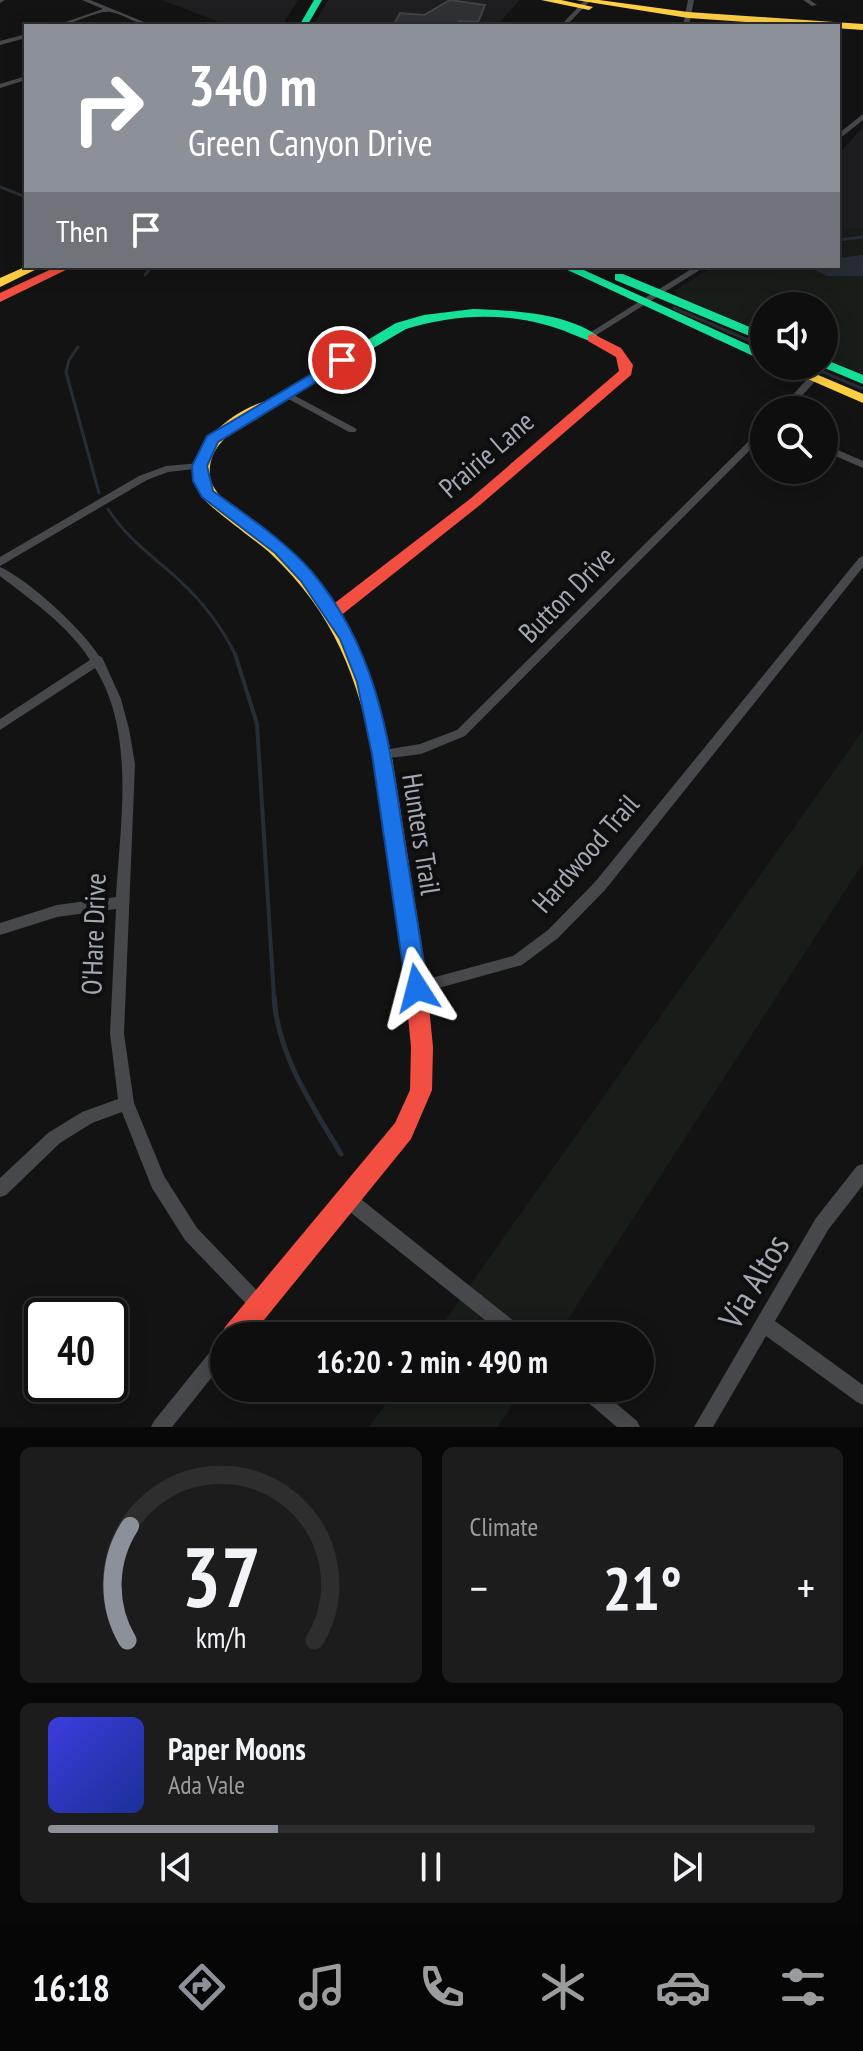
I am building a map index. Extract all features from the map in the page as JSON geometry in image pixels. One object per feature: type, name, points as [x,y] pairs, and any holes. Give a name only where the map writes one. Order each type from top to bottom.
[{"type":"street","points":[[85,0],[146,24]]},
{"type":"street","points":[[545,0],[780,24]]},
{"type":"street","points":[[806,0],[814,5]]},
{"type":"street","points":[[565,24],[583,3]]},
{"type":"street","points":[[63,24],[109,9]]},
{"type":"street","points":[[292,24],[307,9]]},
{"type":"street","points":[[688,15],[740,24]]},
{"type":"street","points":[[840,27],[863,30]]},
{"type":"street","points":[[840,32],[863,30]]},
{"type":"street","points":[[0,43],[24,37]]},
{"type":"street","points":[[0,86],[24,79]]},
{"type":"street","points":[[840,136],[863,116]]},
{"type":"street","points":[[0,283],[33,268]]},
{"type":"street","points":[[0,298],[64,268]]},
{"type":"street","points":[[575,268],[596,272],[750,350]]},
{"type":"street","points":[[0,562],[143,478],[166,469],[200,466],[212,439],[401,326],[431,316],[542,319],[556,322],[587,337],[699,268]]},
{"type":"street","points":[[650,298],[750,333]]},
{"type":"street","name":"Prairie Lane","points":[[333,613],[463,511],[626,372],[628,363],[625,357],[587,337]]},
{"type":"street","points":[[838,375],[863,380]]},
{"type":"street","points":[[797,396],[811,380]]},
{"type":"street","points":[[833,380],[863,399]]},
{"type":"street","points":[[286,394],[352,430]]},
{"type":"street","name":"Button Drive","points":[[382,754],[421,749],[461,733],[750,445]]},
{"type":"street","points":[[838,453],[863,465]]},
{"type":"street","name":"Hunters Trail","points":[[200,466],[201,481],[207,494],[281,549],[307,577],[348,638],[366,682],[382,754],[417,988]]},
{"type":"street","name":"Hardwood Trail","points":[[417,988],[517,961],[553,934],[600,886],[863,560]]},
{"type":"street","name":"O'Hare Drive","points":[[0,571],[48,606],[98,660],[114,690],[125,727],[129,764],[117,1034],[126,1103],[158,1182],[191,1234],[259,1305]]},
{"type":"street","points":[[0,725],[98,660]]},
{"type":"street","points":[[0,929],[57,911],[122,902]]},
{"type":"street","points":[[245,1322],[403,1131],[416,1109],[422,1077],[417,988]]},
{"type":"street","points":[[0,1189],[54,1138],[87,1117],[126,1103]]},
{"type":"street","name":"Via Altos","points":[[703,1427],[822,1224],[863,1172]]},
{"type":"street","points":[[345,1198],[501,1322]]},
{"type":"street","points":[[763,1323],[863,1396]]},
{"type":"street","points":[[160,1427],[210,1365]]},
{"type":"street","points":[[601,1402],[631,1427]]},
{"type":"shaded area","points":[[162,0],[298,0],[283,24],[224,24]]},
{"type":"shaded area","points":[[328,0],[520,0],[498,24],[314,24]]},
{"type":"shaded area","points":[[863,127],[863,228],[840,230],[840,153]]},
{"type":"shaded area","points":[[863,228],[863,374],[838,364],[838,292],[750,292],[750,327],[680,297],[674,291],[711,268],[840,268],[840,230]]},
{"type":"shaded area","points":[[863,255],[863,276],[828,276],[810,268],[840,268],[840,258]]},
{"type":"shaded area","points":[[863,730],[863,863],[566,1322],[444,1322]]},
{"type":"shaded area","points":[[387,1402],[514,1402],[498,1427],[369,1427]]},
{"type":"building","points":[[450,0],[485,5],[478,22],[394,24],[400,13],[424,15]]},
{"type":"waterway","points":[[0,187],[24,196]]},
{"type":"waterway","points":[[840,240],[863,237]]},
{"type":"waterway","points":[[145,275],[150,268]]},
{"type":"waterway","points":[[674,308],[750,341]]},
{"type":"waterway","points":[[78,347],[69,360],[66,372],[99,493]]},
{"type":"waterway","points":[[838,378],[863,389]]},
{"type":"waterway","points":[[108,509],[132,539],[196,597],[218,625],[235,655]]},
{"type":"waterway","points":[[235,655],[257,724],[274,998]]},
{"type":"waterway","points":[[274,996],[289,1059],[341,1154]]},
{"type":"traffic: fast","points":[[304,24],[318,0]]},
{"type":"traffic: fast","points":[[569,268],[750,351]]},
{"type":"traffic: fast","points":[[619,277],[750,332]]},
{"type":"traffic: fast","points":[[266,405],[401,326],[424,319],[498,313],[548,321],[593,338]]},
{"type":"traffic: fast","points":[[838,369],[863,380]]},
{"type":"traffic: slow","points":[[545,0],[589,7]]},
{"type":"traffic: slow","points":[[580,0],[688,15],[807,24]]},
{"type":"traffic: slow","points":[[840,26],[863,27]]},
{"type":"traffic: slow","points":[[0,283],[33,268]]},
{"type":"traffic: slow","points":[[818,380],[863,399]]},
{"type":"traffic: slow","points":[[266,405],[227,429],[208,449],[203,462],[207,494],[277,551],[328,608],[363,675],[384,763]]},
{"type":"traffic: jam","points":[[0,298],[64,268]]},
{"type":"traffic: jam","points":[[333,613],[475,502],[626,372],[625,360],[621,355],[593,338]]},
{"type":"traffic: jam","points":[[246,1322],[403,1131],[421,1090],[422,1047],[414,966],[384,763]]},
{"type":"route","points":[[342,360],[212,439],[200,466],[201,481],[207,494],[281,549],[307,577],[348,638],[366,682],[382,754],[417,988]]}]
